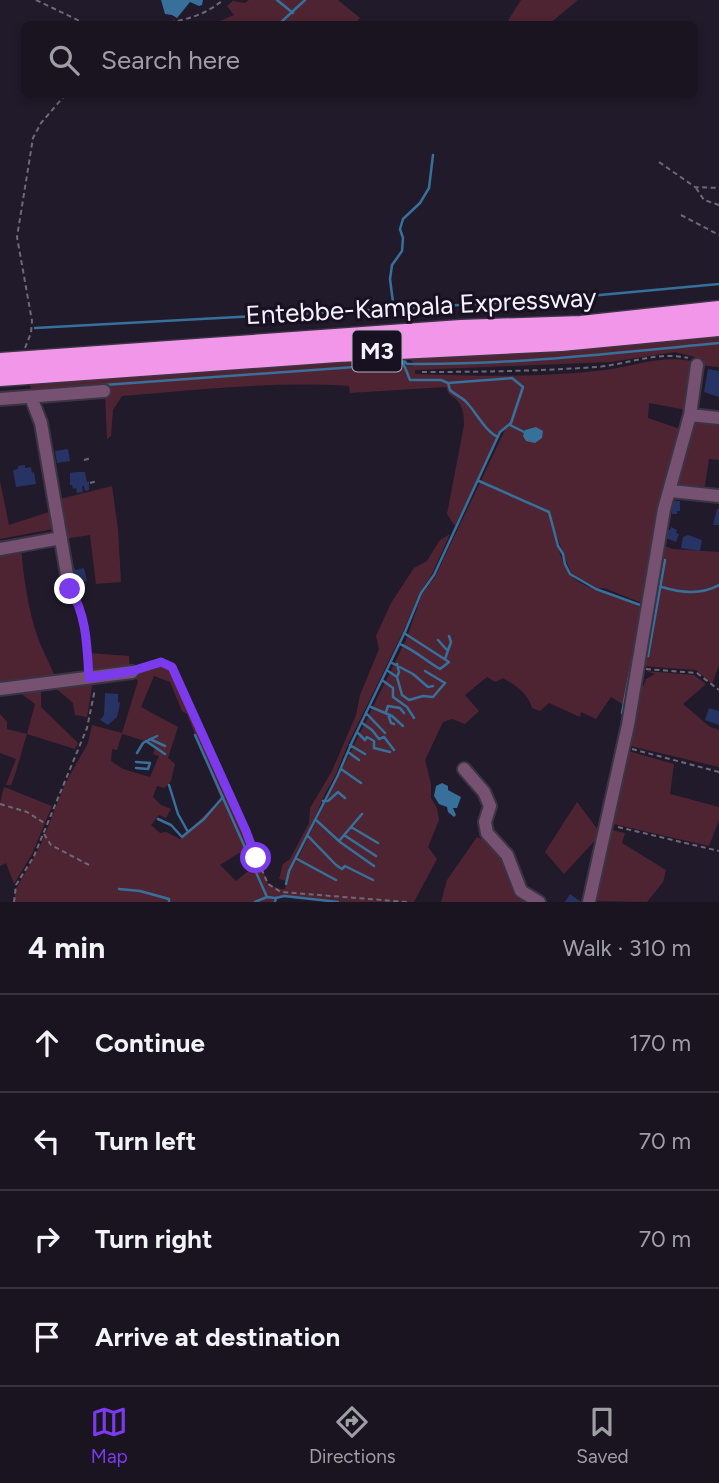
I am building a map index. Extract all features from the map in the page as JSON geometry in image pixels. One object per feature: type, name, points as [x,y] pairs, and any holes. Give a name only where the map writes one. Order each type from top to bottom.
[{"type":"highway","name":"Entebbe-Kampala Expressway","points":[[0,362],[460,329],[581,325],[719,310]]},
{"type":"highway","name":"Entebbe-Kampala Expressway","points":[[0,377],[337,353],[561,342],[719,327]]},
{"type":"street","points":[[589,902],[623,747],[664,509],[690,415],[697,365]]},
{"type":"street","points":[[0,399],[104,391]]},
{"type":"street","points":[[31,397],[41,424],[69,586]]},
{"type":"street","points":[[690,415],[719,418]]},
{"type":"street","points":[[671,491],[719,496]]},
{"type":"street","points":[[0,549],[61,538]]},
{"type":"street","points":[[0,689],[132,671]]},
{"type":"street","points":[[464,769],[484,792],[489,806],[485,822],[487,833],[507,855],[521,891],[539,902]]},
{"type":"path","points":[[36,0],[80,21]]},
{"type":"path","points":[[179,21],[210,11],[223,0]]},
{"type":"path","points":[[25,349],[32,321],[17,237],[32,146],[41,123],[63,98]]},
{"type":"path","points":[[659,162],[695,187],[704,200],[719,205]]},
{"type":"path","points":[[695,187],[719,188]]},
{"type":"path","points":[[681,215],[719,235]]},
{"type":"path","points":[[422,372],[512,372],[600,366],[675,355],[692,359],[697,365]]},
{"type":"path","points":[[84,460],[92,458]]},
{"type":"path","points":[[90,483],[97,481]]},
{"type":"path","points":[[14,902],[16,885],[34,856],[87,728],[93,678],[83,622],[69,586]]},
{"type":"path","points":[[132,671],[161,662],[172,667],[268,884],[281,892],[407,902]]},
{"type":"path","points":[[638,668],[697,673],[719,690]]},
{"type":"path","points":[[623,747],[719,772]]},
{"type":"path","points":[[0,804],[27,812],[47,824]]},
{"type":"path","points":[[606,824],[719,851]]},
{"type":"path","points":[[44,833],[51,845],[89,864]]},
{"type":"shaded area","points":[[249,0],[338,0],[360,18],[358,21],[220,21],[234,15],[227,6],[233,1],[245,3]]},
{"type":"shaded area","points":[[521,0],[578,0],[553,21],[508,21]]},
{"type":"shaded area","points":[[719,333],[719,367],[697,365],[695,357],[675,352],[610,362],[415,370],[415,374],[534,375],[581,373],[659,360],[691,361],[693,368],[687,410],[649,403],[648,418],[683,430],[653,558],[646,572],[642,603],[604,588],[597,588],[571,573],[550,519],[563,560],[571,575],[575,579],[646,610],[629,708],[611,697],[596,719],[581,712],[580,717],[549,703],[540,711],[532,708],[524,694],[503,678],[495,682],[487,677],[465,695],[479,711],[465,724],[452,719],[443,722],[425,760],[431,784],[431,798],[437,808],[439,820],[428,847],[437,859],[414,902],[338,902],[284,896],[276,898],[274,902],[15,902],[15,891],[41,844],[65,784],[88,743],[92,725],[122,733],[138,681],[129,671],[91,676],[89,653],[129,656],[130,670],[164,662],[174,667],[253,843],[268,884],[285,889],[287,881],[279,879],[283,864],[290,859],[309,823],[310,808],[332,771],[356,715],[360,695],[379,649],[376,636],[391,603],[414,568],[427,561],[440,540],[450,534],[348,744],[293,868],[406,640],[422,594],[435,577],[505,430],[500,432],[455,526],[447,514],[464,420],[459,403],[446,387],[350,393],[349,386],[264,385],[122,396],[113,410],[111,436],[107,439],[105,395],[33,395],[29,382],[398,356],[399,366],[413,366],[413,362],[404,355]],"holes":[[[154,676],[170,682],[182,711],[187,714],[221,799],[180,839],[166,832],[160,833],[151,825],[159,815],[166,818],[171,809],[161,805],[153,797],[157,786],[165,788],[171,781],[175,764],[168,758],[178,727],[141,707]],[[122,734],[142,740],[155,749],[153,754],[159,756],[150,777],[123,769],[111,761],[112,749],[117,750]],[[244,850],[252,868],[236,881],[220,865]]]},
{"type":"shaded area","points":[[692,418],[719,419],[719,460],[709,459],[704,492],[675,487]]},
{"type":"shaded area","points":[[0,481],[9,525],[52,511],[53,529],[0,539]]},
{"type":"shaded area","points":[[112,486],[121,582],[96,584],[90,535],[64,539],[60,499]]},
{"type":"shaded area","points":[[661,545],[673,549],[719,552],[719,665],[712,684],[696,670],[641,666]]},
{"type":"shaded area","points":[[21,549],[32,616],[56,680],[0,687],[0,553]]},
{"type":"shaded area","points":[[646,671],[694,675],[706,684],[683,704],[710,727],[719,730],[719,767],[626,745],[640,675],[643,687],[646,679],[655,674]]},
{"type":"shaded area","points":[[93,681],[87,717],[75,715],[73,703],[53,686]]},
{"type":"shaded area","points":[[41,689],[41,707],[78,743],[75,749],[27,734],[35,704],[16,690]]},
{"type":"shaded area","points":[[0,714],[7,722],[7,729],[27,734],[11,785],[6,785],[16,759],[0,753]]},
{"type":"shaded area","points":[[625,750],[674,764],[670,794],[719,807],[719,820],[709,846],[609,823]]},
{"type":"shaded area","points":[[4,787],[52,806],[32,854],[14,884],[6,863],[0,866],[0,803]]},
{"type":"shaded area","points":[[577,802],[601,834],[564,874],[545,852]]},
{"type":"shaded area","points":[[608,829],[625,833],[622,843],[666,870],[663,882],[647,902],[592,901]]},
{"type":"shaded area","points":[[477,837],[496,846],[534,902],[441,902],[447,880]]},
{"type":"water","points":[[161,0],[203,0],[199,6],[190,2],[177,18],[165,14]]},
{"type":"water","points":[[536,427],[543,431],[542,438],[535,443],[526,441],[523,436],[525,430]]},
{"type":"water","points":[[442,783],[461,797],[457,808],[453,808],[456,815],[454,817],[434,796],[436,786]]},
{"type":"building","points":[[708,369],[719,371],[719,397],[704,392]]},
{"type":"building","points":[[68,449],[70,461],[57,463],[55,451]]},
{"type":"building","points":[[25,465],[25,468],[31,467],[32,473],[34,472],[36,484],[16,487],[13,470]]},
{"type":"building","points":[[85,472],[89,490],[85,491],[82,486],[83,492],[77,493],[76,488],[73,489],[70,485],[70,473]]},
{"type":"building","points":[[672,501],[680,501],[680,511],[677,511],[677,514],[672,514]]},
{"type":"building","points":[[717,509],[719,525],[713,525]]},
{"type":"building","points":[[671,527],[679,534],[676,542],[663,537],[666,528],[670,530]]},
{"type":"building","points":[[688,535],[702,540],[700,551],[681,548],[683,537]]},
{"type":"building","points":[[84,568],[87,581],[72,584],[70,569]]},
{"type":"building","points":[[105,693],[118,694],[120,703],[117,717],[108,725],[100,720],[104,715]]},
{"type":"building","points":[[709,708],[719,711],[719,725],[705,720]]},
{"type":"building","points":[[570,894],[581,902],[565,902]]},
{"type":"waterway","points":[[277,0],[293,13]]},
{"type":"waterway","points":[[282,21],[305,0]]},
{"type":"waterway","points":[[397,314],[390,279],[392,265],[402,251],[403,238],[400,229],[403,219],[420,203],[429,188],[433,155]]},
{"type":"waterway","points":[[35,328],[535,301],[719,284]]},
{"type":"waterway","points":[[401,357],[407,364],[485,363],[719,343]]},
{"type":"waterway","points":[[104,385],[397,364],[401,357]]},
{"type":"waterway","points":[[402,360],[410,380],[441,380],[448,383],[450,390],[466,402],[486,427],[498,437]]},
{"type":"waterway","points":[[286,884],[289,871],[338,775],[421,593],[434,575],[500,432],[511,423],[523,387],[512,378],[448,383]]},
{"type":"waterway","points":[[510,425],[524,432]]},
{"type":"waterway","points":[[479,481],[549,512],[558,546],[570,574],[596,589],[643,606]]},
{"type":"waterway","points":[[648,656],[665,560]]},
{"type":"waterway","points":[[662,587],[691,592],[719,585]]},
{"type":"waterway","points":[[400,644],[440,669],[449,662],[404,633]]},
{"type":"waterway","points":[[445,659],[451,642],[449,636]]},
{"type":"waterway","points":[[438,640],[447,650]]},
{"type":"waterway","points":[[622,713],[636,641]]},
{"type":"waterway","points":[[392,663],[413,674],[428,687],[433,686]]},
{"type":"waterway","points":[[397,664],[397,677]]},
{"type":"waterway","points":[[388,671],[397,677],[402,695],[409,700],[423,696],[433,697],[445,683],[425,671]]},
{"type":"waterway","points":[[382,680],[393,688],[393,697],[407,707],[414,718]]},
{"type":"waterway","points":[[386,712],[388,706],[400,708],[404,713]]},
{"type":"waterway","points":[[371,707],[392,716],[403,726]]},
{"type":"waterway","points":[[366,713],[385,733]]},
{"type":"waterway","points":[[388,714],[394,724]]},
{"type":"waterway","points":[[362,723],[379,739],[384,737],[394,750]]},
{"type":"waterway","points":[[357,732],[365,740],[367,737],[374,741],[374,748],[390,752]]},
{"type":"waterway","points":[[195,735],[267,897]]},
{"type":"waterway","points":[[137,753],[143,743],[157,736]]},
{"type":"waterway","points":[[150,739],[165,746]]},
{"type":"waterway","points":[[146,741],[165,754]]},
{"type":"waterway","points":[[350,745],[365,754]]},
{"type":"waterway","points":[[348,752],[359,760]]},
{"type":"waterway","points":[[136,762],[150,763],[148,769],[136,768]]},
{"type":"waterway","points":[[341,769],[361,783]]},
{"type":"waterway","points":[[169,785],[178,814],[188,832],[204,819],[223,797]]},
{"type":"waterway","points":[[323,801],[328,801],[338,792],[345,798]]},
{"type":"waterway","points":[[316,820],[339,841],[362,814]]},
{"type":"waterway","points":[[158,819],[171,825],[182,837],[188,832]]},
{"type":"waterway","points":[[351,827],[378,843]]},
{"type":"waterway","points":[[344,835],[376,856]]},
{"type":"waterway","points":[[308,836],[336,865],[342,869],[345,866],[373,880]]},
{"type":"waterway","points":[[340,842],[374,866]]},
{"type":"waterway","points":[[297,859],[336,880]]},
{"type":"waterway","points":[[119,889],[140,891],[169,899],[169,902]]},
{"type":"waterway","points":[[275,902],[276,898],[284,896],[338,902]]},
{"type":"waterway","points":[[255,902],[267,897],[275,898]]},
{"type":"route","points":[[70,589],[86,634],[89,678],[132,671],[161,662],[172,667],[256,858]]}]
